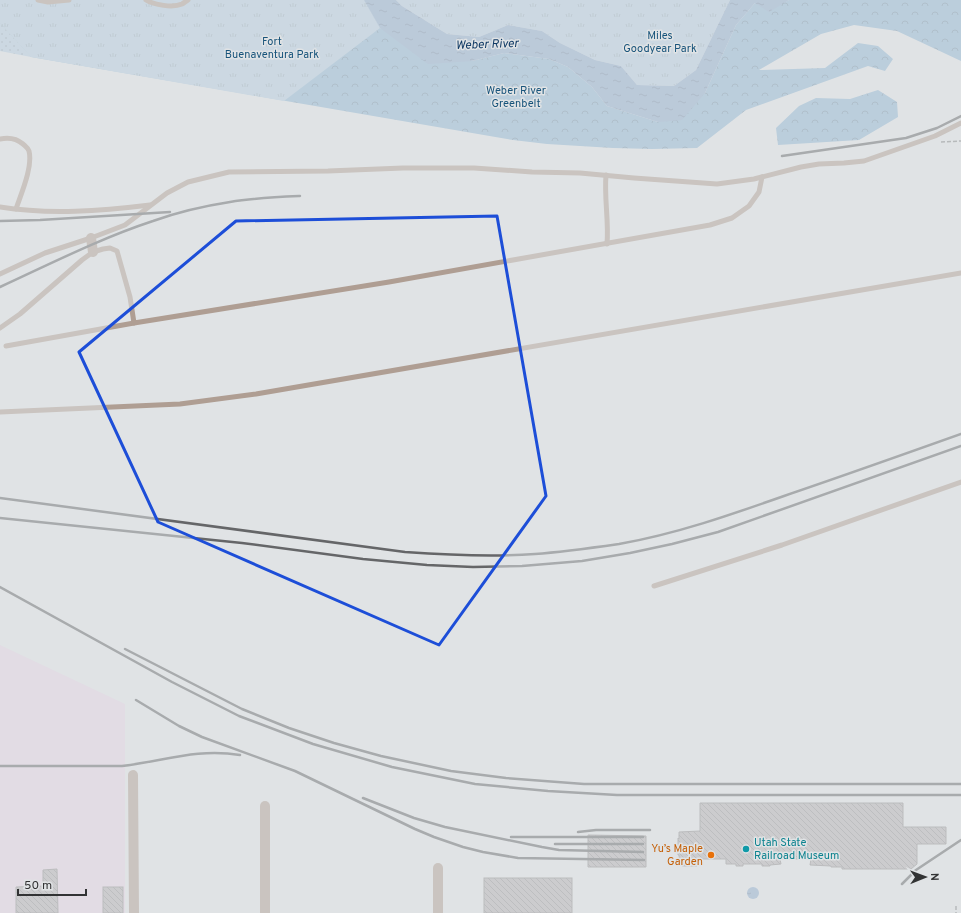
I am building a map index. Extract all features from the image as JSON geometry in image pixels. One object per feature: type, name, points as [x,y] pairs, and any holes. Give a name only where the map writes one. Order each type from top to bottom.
[{"type":"street","points":[[91,238],[93,252]]},
{"type":"street","points":[[133,775],[134,913]]},
{"type":"street","points":[[265,806],[266,913]]},
{"type":"street","points":[[438,868],[438,913]]},
{"type":"lane","points":[[38,0],[48,2],[69,0]]},
{"type":"lane","points":[[146,0],[165,6],[182,4],[188,0]]},
{"type":"lane","points":[[0,274],[45,254],[126,225],[166,193],[188,182],[229,172],[474,168],[606,175],[717,184],[762,177],[800,167],[819,164],[864,161],[935,136],[961,123]]},
{"type":"lane","points":[[0,139],[8,137],[20,141],[28,150],[30,161],[16,209]]},
{"type":"lane","points":[[606,175],[607,244]]},
{"type":"lane","points":[[6,346],[134,323],[389,282],[710,225],[732,218],[749,206],[759,192],[762,177]]},
{"type":"lane","points":[[0,207],[65,212],[151,205]]},
{"type":"lane","points":[[0,328],[20,314],[93,252],[110,248],[117,251],[130,297],[134,323]]},
{"type":"lane","points":[[0,412],[180,404],[256,394],[961,273]]},
{"type":"lane","points":[[654,586],[782,545],[961,482]]},
{"type":"path","points":[[956,906],[956,913]]},
{"type":"highlighted area","points":[[497,216],[546,496],[439,645],[158,522],[79,352],[236,221]]},
{"type":"shaded area","points":[[0,645],[125,704],[125,913],[0,913]]},
{"type":"green space","name":"Weber River Greenbelt","points":[[0,0],[364,0],[380,28],[472,61],[504,53],[549,59],[568,67],[592,87],[607,106],[658,122],[705,93],[736,25],[755,3],[783,3],[789,0],[961,0],[961,61],[897,31],[854,25],[821,34],[759,70],[825,68],[858,43],[878,46],[893,59],[885,71],[868,66],[746,110],[697,148],[613,148],[547,144],[513,140],[31,57],[0,23]]},
{"type":"green space","name":"Fort Buenaventura Park","points":[[0,0],[364,0],[380,28],[284,101],[31,57],[0,23]]},
{"type":"green space","name":"Miles Goodyear Park","points":[[396,0],[730,0],[696,70],[674,86],[637,85],[621,66],[595,60],[560,43],[542,31],[508,25],[479,37],[447,34],[402,6]]},
{"type":"green space","points":[[0,23],[31,57],[0,51]]},
{"type":"green space","points":[[878,90],[897,102],[898,117],[859,140],[778,145],[776,128],[799,106],[816,98],[850,99]]},
{"type":"water","name":"Weber River","points":[[364,0],[396,0],[402,6],[447,34],[479,37],[508,25],[542,31],[560,43],[595,60],[621,66],[637,85],[674,86],[696,70],[730,0],[789,0],[769,12],[755,3],[736,25],[705,93],[682,120],[658,122],[607,106],[592,87],[568,67],[549,59],[504,53],[472,61],[428,64],[380,28]]},
{"type":"water","points":[[751,887],[755,887],[759,893],[755,899],[751,899],[747,895],[747,891]]},
{"type":"building","points":[[700,803],[903,803],[903,827],[946,827],[946,844],[917,844],[917,864],[911,869],[842,869],[842,867],[810,865],[811,859],[780,859],[781,864],[770,866],[762,866],[762,864],[743,864],[743,866],[736,866],[736,864],[726,864],[726,859],[701,859],[701,865],[682,866],[680,865],[678,855],[679,832],[700,831]]},
{"type":"building","points":[[588,835],[646,836],[646,867],[588,867]]},
{"type":"building","points":[[57,869],[58,913],[16,913],[16,887],[43,886],[43,870]]},
{"type":"building","points":[[484,878],[572,878],[572,913],[484,913]]},
{"type":"building","points":[[103,887],[123,887],[123,913],[103,913]]},
{"type":"railway","points":[[782,156],[906,138],[937,128],[961,116]]},
{"type":"railway","points":[[0,287],[95,243],[172,215],[201,207],[239,201],[300,196]]},
{"type":"railway","points":[[0,221],[170,212]]},
{"type":"railway","points":[[0,498],[405,552],[470,555],[535,554],[619,544],[661,535],[743,510],[961,434]]},
{"type":"railway","points":[[0,518],[242,543],[363,559],[427,565],[473,567],[522,566],[582,561],[630,553],[718,532],[961,446]]},
{"type":"railway","points":[[0,587],[172,682],[239,716],[313,744],[392,767],[475,784],[548,791],[617,795],[961,795]]},
{"type":"railway","points":[[125,649],[242,709],[289,728],[334,743],[381,756],[451,771],[506,778],[584,784],[961,784]]},
{"type":"railway","points":[[136,700],[179,726],[202,737],[295,771],[415,829],[463,847],[518,858],[644,860]]},
{"type":"railway","points":[[0,766],[122,766],[195,754],[224,753],[240,755]]},
{"type":"railway","points":[[363,798],[414,818],[445,827],[542,847],[559,850],[643,852]]},
{"type":"railway","points":[[578,832],[596,830],[650,830]]},
{"type":"railway","points":[[511,837],[643,837]]},
{"type":"railway","points":[[902,884],[916,870],[961,840]]},
{"type":"railway","points":[[555,844],[643,844]]},
{"type":"place","name":"Utah State Railroad Museum","points":[[746,849]]},
{"type":"place","name":"Yu’s Maple Garden","points":[[711,855]]}]
